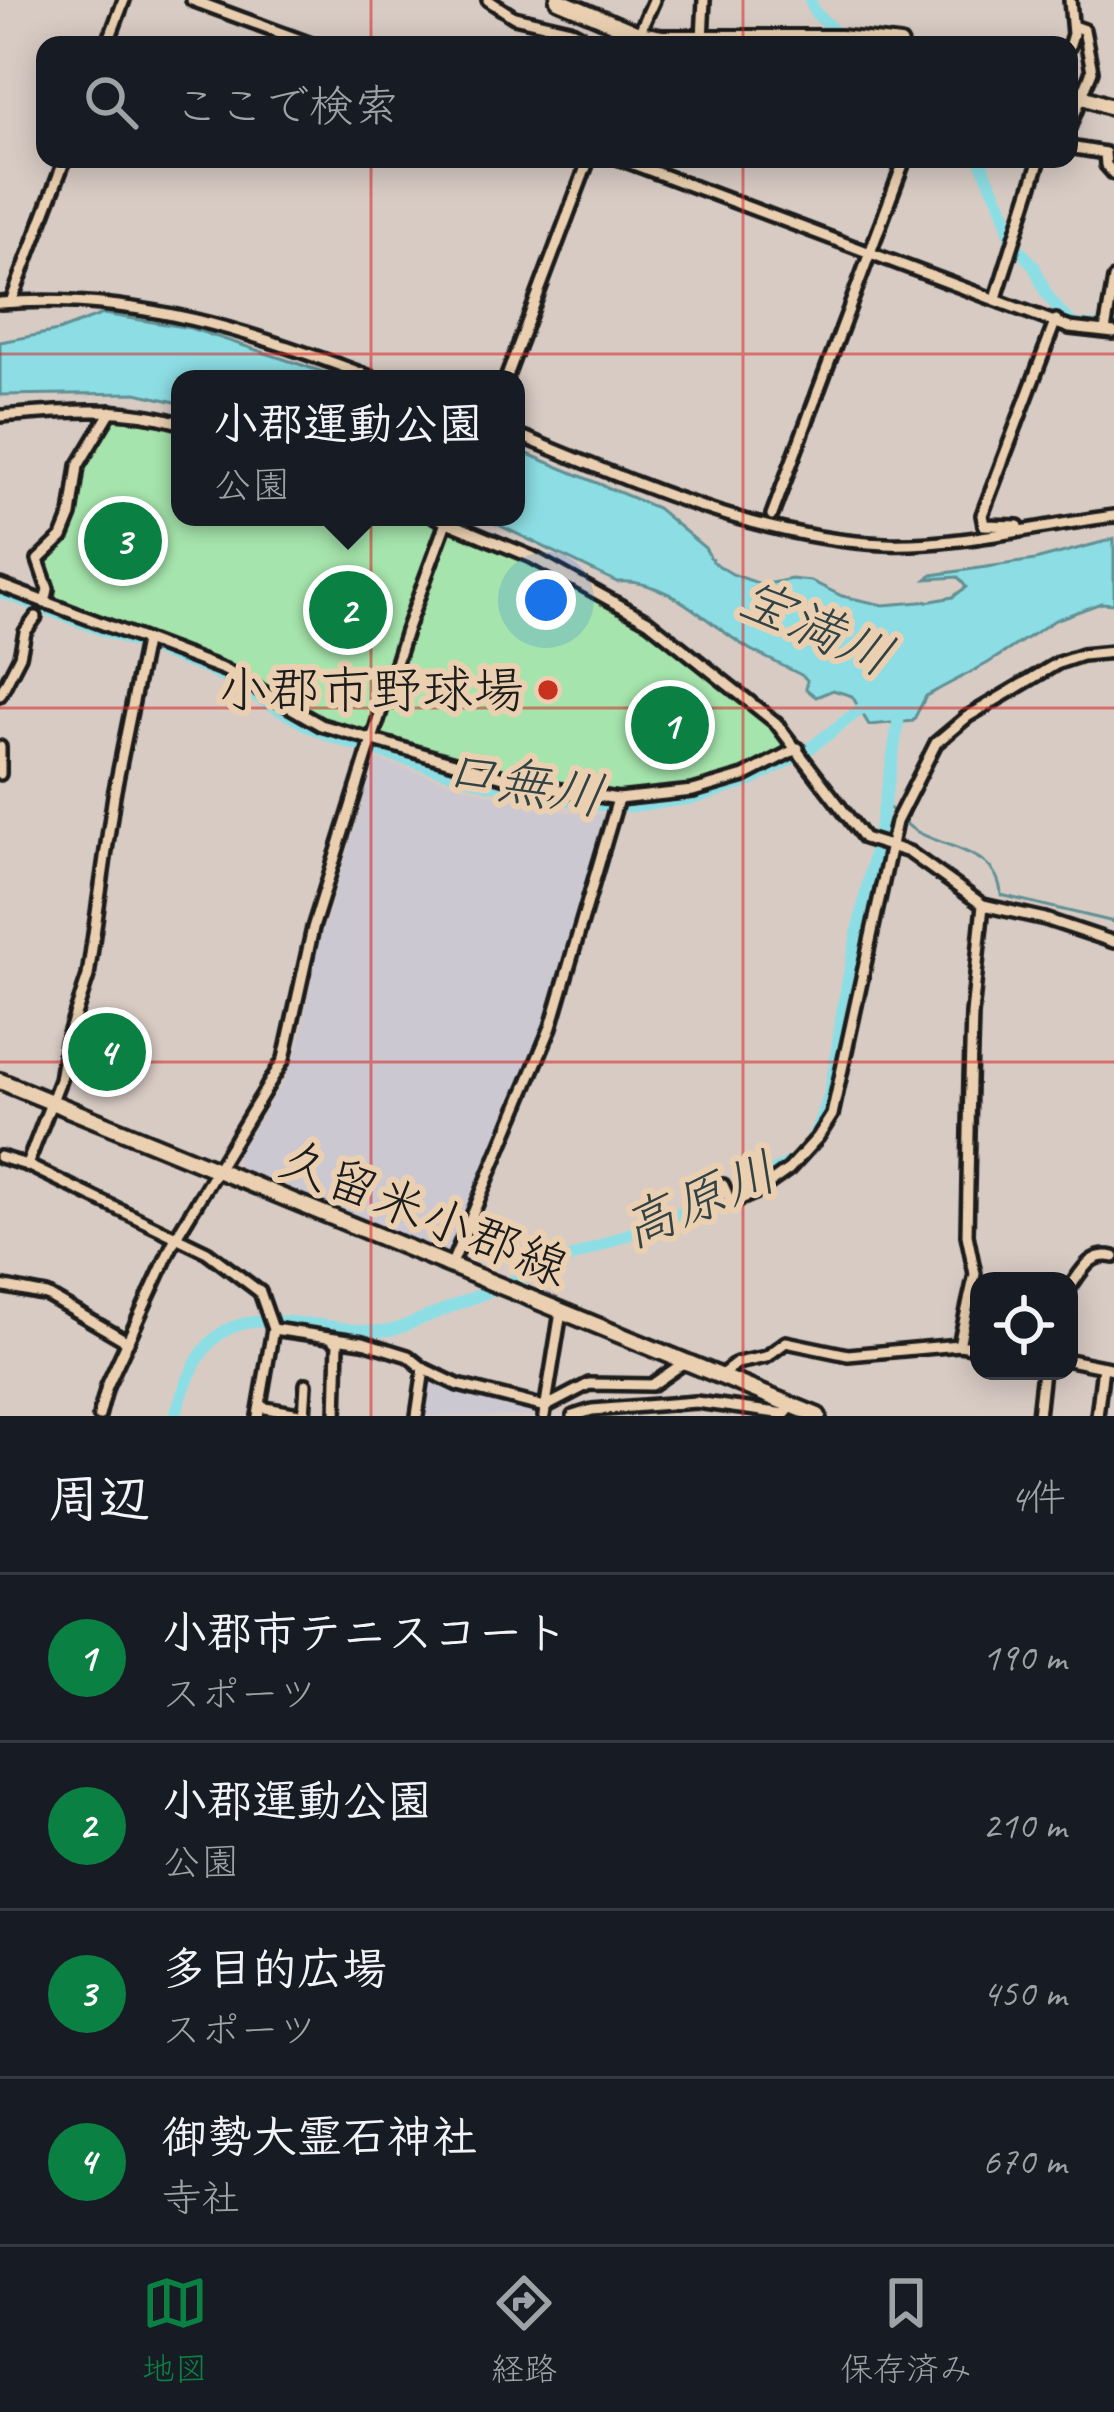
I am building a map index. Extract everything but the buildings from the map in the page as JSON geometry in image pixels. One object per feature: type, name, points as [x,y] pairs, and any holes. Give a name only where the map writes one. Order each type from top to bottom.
[{"type":"main road","points":[[558,0],[629,36]]},
{"type":"main road","points":[[1078,96],[1114,108]]},
{"type":"main road","name":"久留米小郡線","points":[[0,1082],[818,1416]]},
{"type":"street","points":[[110,36],[124,0]]},
{"type":"street","points":[[192,0],[290,36]]},
{"type":"street","points":[[488,0],[514,17],[581,36]]},
{"type":"street","points":[[596,17],[602,0]]},
{"type":"street","points":[[638,36],[654,0]]},
{"type":"street","points":[[702,36],[704,0]]},
{"type":"street","points":[[1070,0],[1071,36]]},
{"type":"street","points":[[1073,26],[1084,30],[1093,63],[1078,88]]},
{"type":"street","points":[[1078,148],[1105,153],[1106,165],[1114,174]]},
{"type":"street","points":[[61,168],[5,303],[81,301],[191,317],[352,370]]},
{"type":"street","points":[[509,370],[586,168]]},
{"type":"street","points":[[644,168],[1070,328],[1109,332],[1114,279]]},
{"type":"street","points":[[772,514],[901,168]]},
{"type":"street","points":[[996,298],[1037,168]]},
{"type":"street","points":[[1023,529],[984,525],[982,515],[1056,320]]},
{"type":"street","points":[[0,416],[111,411],[171,421]]},
{"type":"street","points":[[45,603],[48,589],[38,560],[62,537],[71,515],[78,466],[111,411]]},
{"type":"street","points":[[525,437],[713,510],[828,538],[890,544],[1114,516]]},
{"type":"street","points":[[99,1416],[107,1386],[176,1237],[276,1076],[290,1042],[313,928],[440,526]]},
{"type":"street","points":[[461,526],[532,557],[648,621],[748,698],[802,753],[868,839],[909,852],[983,905],[1114,942]]},
{"type":"street","points":[[0,585],[226,670],[310,719],[371,742],[616,804],[710,786],[802,753]]},
{"type":"street","points":[[0,695],[36,617]]},
{"type":"street","points":[[27,1165],[51,1104],[88,976],[114,795],[145,642]]},
{"type":"street","points":[[724,1186],[731,1202],[757,1192],[789,1169],[832,1115],[889,844],[927,758],[944,734],[1058,663],[1114,652]]},
{"type":"street","points":[[0,747],[0,774]]},
{"type":"street","points":[[451,1266],[551,1027],[616,804]]},
{"type":"street","points":[[959,1345],[975,1274],[967,1235],[969,1123],[972,1014],[983,905]]},
{"type":"street","points":[[0,1157],[27,1165],[207,1252],[253,1284],[273,1327],[259,1412],[304,1415],[306,1384]]},
{"type":"street","points":[[1078,1277],[1093,1257],[1114,1257]]},
{"type":"street","points":[[0,1286],[47,1295],[128,1342]]},
{"type":"street","points":[[544,1412],[561,1312]]},
{"type":"street","points":[[273,1327],[408,1356],[458,1385],[544,1412],[589,1384],[652,1385],[685,1362]]},
{"type":"street","points":[[330,1337],[338,1343],[336,1416]]},
{"type":"street","points":[[720,1376],[736,1363],[766,1357],[786,1342],[848,1354],[970,1347]]},
{"type":"street","points":[[1078,1362],[1109,1368],[1097,1416]]},
{"type":"street","points":[[417,1416],[424,1369]]},
{"type":"street","points":[[1038,1416],[1042,1380]]},
{"type":"street","points":[[573,1416],[645,1411],[682,1402],[719,1411],[785,1414],[792,1406]]},
{"type":"street","points":[[682,1402],[682,1416]]},
{"type":"shaded area","points":[[376,760],[569,813],[608,814],[546,1026],[450,1251],[441,1252],[329,1207],[278,1181],[240,1171],[236,1156],[284,1082],[299,1047],[318,946]]},
{"type":"shaded area","points":[[432,1376],[540,1408],[539,1416],[420,1416],[426,1379]]},
{"type":"green space","points":[[113,418],[171,427],[171,526],[447,526],[567,579],[639,619],[748,704],[789,743],[785,752],[743,774],[690,789],[609,796],[548,787],[328,725],[226,668],[49,602],[40,558],[61,540],[75,480],[98,434]]},
{"type":"water","points":[[103,314],[190,328],[317,370],[171,370],[171,401],[136,393],[0,395],[0,342],[58,331]]},
{"type":"water","name":"宝満川","points":[[525,453],[657,508],[732,574],[763,585],[791,579],[811,581],[842,596],[883,605],[953,597],[966,587],[958,577],[927,579],[932,575],[1035,560],[1114,539],[1114,604],[1101,603],[1055,620],[926,696],[913,721],[869,725],[852,696],[833,690],[816,697],[806,689],[803,676],[751,650],[671,595],[654,587],[617,582],[501,526],[525,526]]},
{"type":"waterway","points":[[810,0],[814,11],[839,36]]},
{"type":"waterway","points":[[983,168],[1004,211],[1011,240],[1034,266],[1061,313],[1074,325],[1114,328]]},
{"type":"waterway","name":"口無川","points":[[0,592],[214,672],[337,739],[487,784],[599,805],[695,798],[751,781],[809,749],[871,701]]},
{"type":"waterway","name":"高原川","points":[[812,1138],[831,1087],[900,707]]},
{"type":"waterway","points":[[885,805],[914,830],[981,860],[998,880],[1001,895],[1114,922]]},
{"type":"waterway","name":"高原川","points":[[175,1416],[199,1357],[230,1328],[273,1321],[367,1331],[399,1328],[741,1188],[796,1159]]},
{"type":"place","name":"多目的広場","points":[[123,541]]},
{"type":"place","name":"小郡運動公園","points":[[348,610]]},
{"type":"place","name":"小郡市野球場","points":[[548,690]]},
{"type":"place","name":"小郡市テニスコート","points":[[670,725]]},
{"type":"place","name":"御勢大霊石神社","points":[[107,1052]]}]
